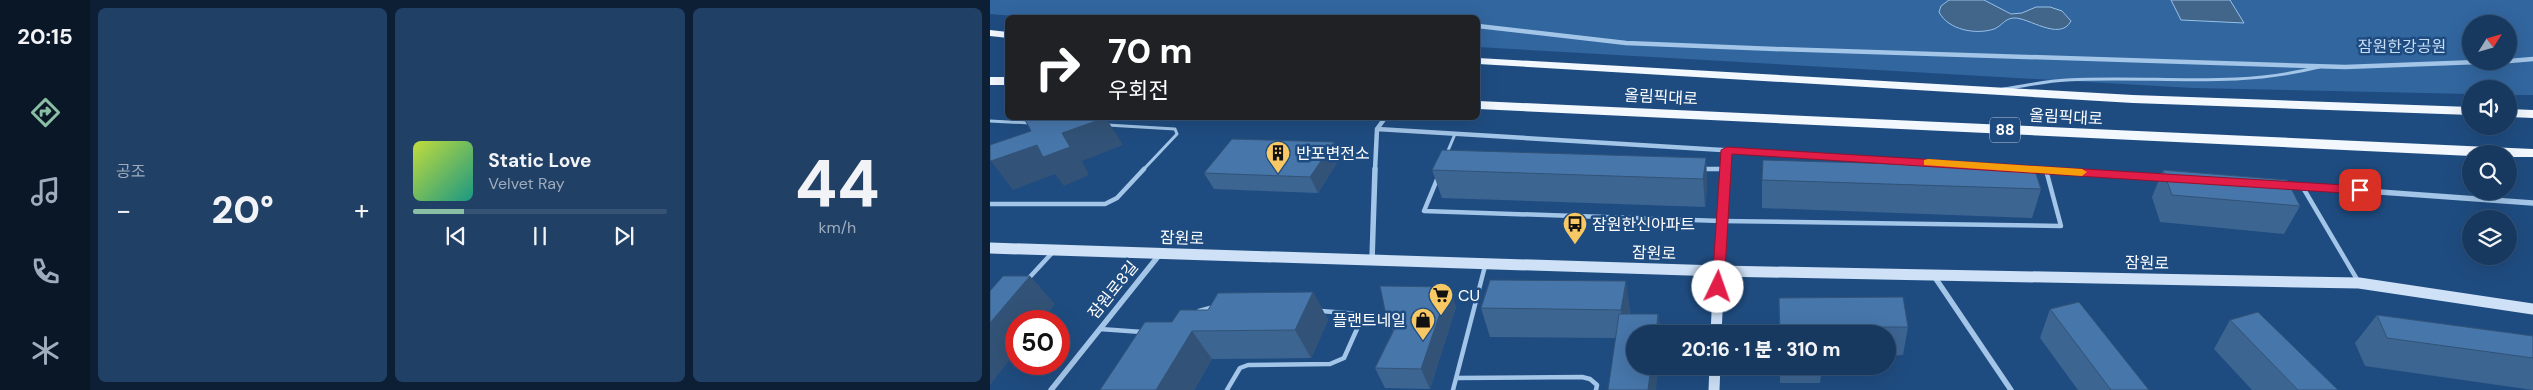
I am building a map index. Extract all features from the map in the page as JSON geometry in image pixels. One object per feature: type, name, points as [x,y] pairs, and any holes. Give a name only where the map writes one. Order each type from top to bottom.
[{"type":"highway","points":[[990,33],[1005,34]]},
{"type":"highway","name":"올림픽대로","points":[[1480,61],[2133,100],[2462,112]]},
{"type":"highway","points":[[990,81],[1005,82]]},
{"type":"highway","name":"올림픽대로","points":[[1480,104],[2462,151]]},
{"type":"highway","points":[[2517,113],[2531,113]]},
{"type":"highway","name":"올림픽대로","points":[[2517,153],[2533,153]]},
{"type":"highway","points":[[2517,156],[2533,158]]},
{"type":"main road","name":"잠원로","points":[[990,248],[1719,271],[2359,284],[2533,309]]},
{"type":"main road","points":[[1716,325],[1719,271]]},
{"type":"main road","points":[[1714,390],[1715,375]]},
{"type":"street","points":[[1480,26],[1626,43],[2345,67],[2462,63]]},
{"type":"street","points":[[2518,61],[2533,60]]},
{"type":"street","points":[[1372,260],[1377,129],[1383,120]]},
{"type":"street","points":[[1377,129],[2172,178]]},
{"type":"street","points":[[1719,271],[1727,150]]},
{"type":"street","points":[[2279,184],[2533,203]]},
{"type":"street","name":"잠원로8길","points":[[1051,390],[1160,253]]},
{"type":"street","points":[[1934,276],[2011,390]]},
{"type":"lane","points":[[1985,91],[2067,80],[2224,80],[2277,76],[2321,66]]},
{"type":"lane","points":[[990,121],[1040,123]]},
{"type":"lane","points":[[990,204],[1105,204],[1118,198],[1177,134],[1175,129],[1170,128],[1100,125]]},
{"type":"lane","points":[[1446,155],[1455,134]]},
{"type":"lane","points":[[1696,168],[1725,169]]},
{"type":"lane","points":[[1440,170],[1424,211],[1721,221],[2062,226],[2046,170]]},
{"type":"lane","points":[[2302,186],[2359,284]]},
{"type":"lane","points":[[1022,285],[1055,249]]},
{"type":"lane","points":[[1453,390],[1486,264]]},
{"type":"lane","points":[[1191,315],[1222,305]]},
{"type":"lane","points":[[1227,390],[1240,368],[1248,365],[1330,364],[1344,358],[1361,320],[1359,314],[1316,311]]},
{"type":"lane","points":[[1100,329],[1149,333]]},
{"type":"lane","points":[[1456,378],[1582,377],[1593,381],[1597,386],[1596,390]]},
{"type":"green space","name":"잠원한강공원","points":[[990,0],[2533,0],[2533,95],[2517,95],[2517,80],[2462,80],[2462,94],[2193,88],[1480,47],[1480,15],[990,14]]},
{"type":"shaded area","points":[[1949,0],[1984,0],[2011,14],[2022,13],[2036,7],[2050,7],[2062,11],[2071,21],[2066,27],[2052,29],[2014,18],[2008,19],[1994,29],[1971,31],[1956,27],[1943,18],[1939,12],[1941,6]]},
{"type":"shaded area","points":[[2171,0],[2230,0],[2244,23],[2181,20]]},
{"type":"building","points":[[1025,120],[1099,120],[1062,133],[1070,147],[1043,157],[1037,145],[991,161],[990,145],[1031,131]]},
{"type":"building","points":[[1232,139],[1334,142],[1310,177],[1204,173]]},
{"type":"building","points":[[1442,150],[1706,158],[1703,179],[1432,170]]},
{"type":"building","points":[[1763,160],[2034,168],[2041,189],[1762,180]]},
{"type":"building","points":[[2163,170],[2287,180],[2300,206],[2172,195]]},
{"type":"building","points":[[1003,276],[1030,276],[990,323],[990,291]]},
{"type":"building","points":[[1490,280],[1626,281],[1621,310],[1481,308]]},
{"type":"building","points":[[1380,286],[1449,287],[1421,369],[1375,368],[1401,316],[1386,315]]},
{"type":"building","points":[[1313,292],[1295,330],[1192,331],[1156,390],[1100,390],[1145,322],[1172,322],[1180,310],[1208,310],[1218,293]]},
{"type":"building","points":[[1903,297],[1908,327],[1896,327],[1896,325],[1780,325],[1779,298]]},
{"type":"building","points":[[2079,302],[2149,390],[2111,390],[2050,309]]},
{"type":"building","points":[[2258,312],[2338,390],[2298,390],[2230,320]]},
{"type":"building","points":[[1619,314],[1658,314],[1657,325],[1626,325],[1626,375],[1650,375],[1648,390],[1608,390]]},
{"type":"building","points":[[2377,315],[2533,336],[2533,358],[2387,338]]},
{"type":"slow traffic","points":[[1928,163],[2082,172]]},
{"type":"place","name":"반포변전소","points":[[1278,174]]},
{"type":"place","name":"잠원한신아파트","points":[[1575,245]]},
{"type":"place","name":"CU","points":[[1441,316]]},
{"type":"place","name":"플랜트네일","points":[[1423,341]]},
{"type":"route","points":[[1718,287],[1727,150],[2360,190]]}]
